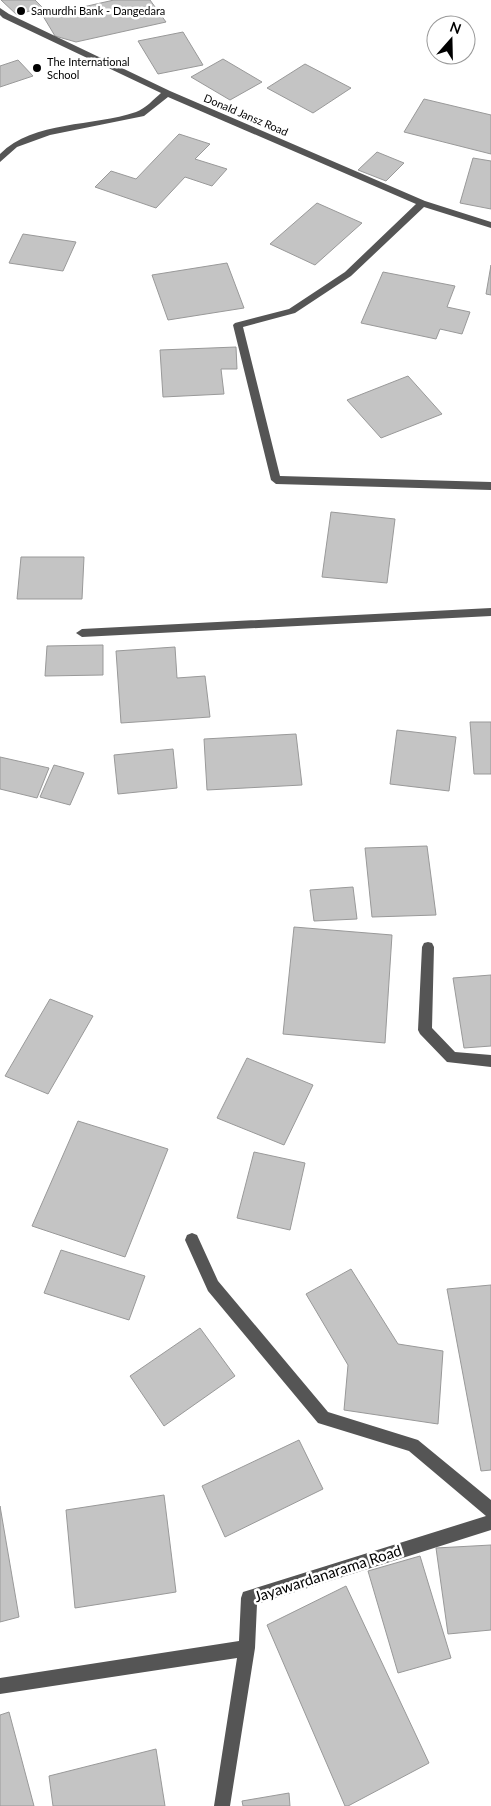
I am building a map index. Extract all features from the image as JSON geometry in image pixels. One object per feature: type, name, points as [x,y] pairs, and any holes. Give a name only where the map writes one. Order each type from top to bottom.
[{"type":"street","name":"Donald Jansz Road","points":[[0,10],[6,16],[167,93],[422,203],[491,225]]},
{"type":"street","points":[[0,159],[14,145],[48,133],[142,114],[167,93]]},
{"type":"street","points":[[422,203],[348,274],[292,312],[238,325],[276,480],[491,486]]},
{"type":"street","points":[[82,633],[491,612]]},
{"type":"street","points":[[428,947],[425,1030],[452,1058],[491,1061]]},
{"type":"street","points":[[192,1240],[213,1286],[323,1418],[413,1445],[491,1510]]},
{"type":"street","name":"Jayawardanarama Road","points":[[222,1806],[247,1648],[249,1598],[491,1522]]},
{"type":"street","points":[[0,1686],[247,1648]]},
{"type":"building","name":"Samurdhi Bank - Dangedara","points":[[1,0],[35,0],[42,7],[17,15]]},
{"type":"building","points":[[114,0],[150,0],[166,22],[76,42],[55,36],[43,16]]},
{"type":"building","points":[[183,32],[203,65],[158,74],[138,41]]},
{"type":"building","points":[[223,59],[262,82],[230,100],[191,77]]},
{"type":"building","points":[[18,60],[33,76],[0,87],[0,66]]},
{"type":"building","points":[[305,64],[351,88],[313,113],[267,88]]},
{"type":"building","points":[[424,99],[491,115],[491,154],[404,132]]},
{"type":"building","points":[[179,134],[210,144],[195,159],[227,169],[212,186],[185,177],[156,208],[95,187],[111,171],[136,179]]},
{"type":"building","points":[[377,152],[404,163],[386,181],[358,170]]},
{"type":"building","points":[[473,158],[491,161],[491,209],[460,203]]},
{"type":"building","points":[[317,203],[362,223],[315,265],[270,244]]},
{"type":"building","points":[[23,234],[76,242],[63,271],[9,263]]},
{"type":"building","points":[[227,263],[244,308],[168,320],[152,275]]},
{"type":"building","points":[[491,265],[491,295],[486,294]]},
{"type":"building","points":[[383,272],[455,286],[447,307],[470,312],[462,334],[440,329],[436,339],[361,323]]},
{"type":"building","points":[[236,347],[237,369],[221,369],[224,394],[163,397],[160,350]]},
{"type":"building","points":[[408,376],[442,414],[381,438],[347,400]]},
{"type":"building","points":[[331,512],[395,519],[387,583],[322,577]]},
{"type":"building","points":[[21,557],[84,557],[82,599],[17,599]]},
{"type":"building","points":[[103,645],[103,675],[45,676],[47,646]]},
{"type":"building","points":[[175,647],[177,678],[205,676],[210,717],[121,723],[116,651]]},
{"type":"building","points":[[470,722],[491,722],[491,774],[474,774]]},
{"type":"building","points":[[397,730],[456,737],[449,791],[390,784]]},
{"type":"building","points":[[296,734],[302,785],[207,790],[204,739]]},
{"type":"building","points":[[173,749],[177,788],[118,794],[114,755]]},
{"type":"building","points":[[0,757],[49,768],[37,798],[0,789]]},
{"type":"building","points":[[54,765],[84,773],[70,805],[40,797]]},
{"type":"building","points":[[427,846],[436,915],[372,917],[365,848]]},
{"type":"building","points":[[353,887],[357,919],[314,921],[310,890]]},
{"type":"building","points":[[294,927],[392,935],[385,1043],[283,1034]]},
{"type":"building","points":[[491,975],[491,1046],[464,1048],[453,978]]},
{"type":"building","points":[[50,999],[93,1016],[48,1094],[5,1076]]},
{"type":"building","points":[[247,1058],[313,1085],[284,1145],[217,1118]]},
{"type":"building","points":[[78,1121],[168,1149],[125,1257],[32,1226]]},
{"type":"building","points":[[254,1152],[305,1163],[290,1230],[237,1218]]},
{"type":"building","points":[[61,1250],[145,1276],[129,1320],[44,1293]]},
{"type":"building","points":[[351,1269],[398,1344],[443,1351],[438,1424],[344,1410],[348,1365],[306,1294]]},
{"type":"building","points":[[491,1285],[491,1470],[481,1471],[447,1289]]},
{"type":"building","points":[[200,1328],[235,1376],[164,1426],[130,1376]]},
{"type":"building","points":[[299,1440],[323,1489],[225,1537],[202,1486]]},
{"type":"building","points":[[164,1495],[176,1592],[75,1608],[66,1510]]},
{"type":"building","points":[[0,1506],[19,1617],[0,1622]]},
{"type":"building","points":[[491,1545],[491,1630],[448,1634],[436,1548]]},
{"type":"building","points":[[420,1556],[451,1658],[398,1673],[368,1571]]},
{"type":"building","points":[[346,1586],[429,1763],[348,1806],[345,1806],[267,1625]]},
{"type":"building","points":[[9,1712],[34,1806],[0,1806],[0,1715]]},
{"type":"building","points":[[156,1749],[165,1806],[53,1806],[49,1776]]},
{"type":"building","points":[[289,1793],[290,1806],[243,1806],[242,1801]]},
{"type":"place","name":"Samurdhi Bank - Dangedara","points":[[21,11]]},
{"type":"place","name":"The International School","points":[[37,68]]}]
